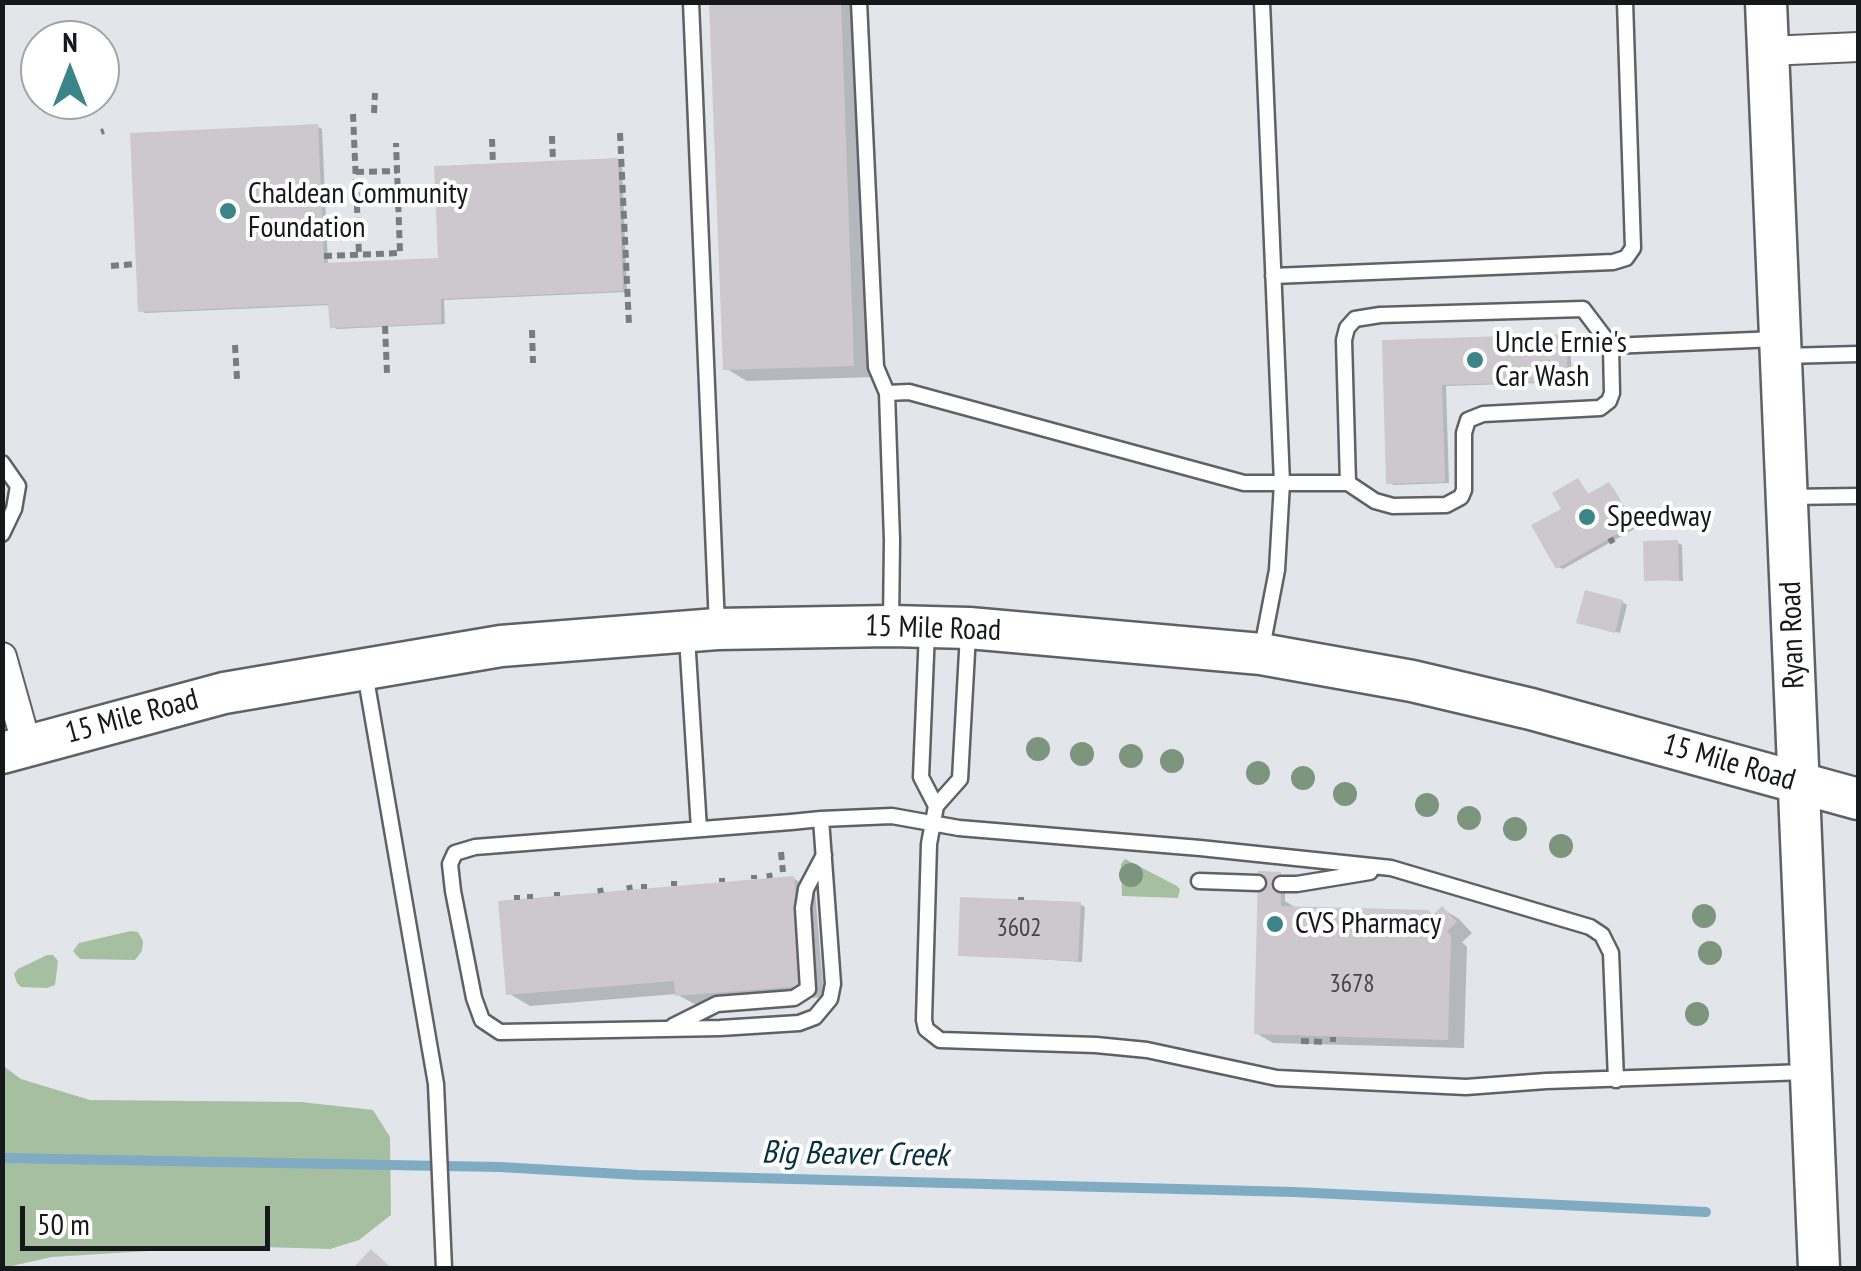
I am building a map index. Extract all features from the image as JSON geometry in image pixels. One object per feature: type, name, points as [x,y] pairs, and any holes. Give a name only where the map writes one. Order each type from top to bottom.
[{"type":"main road","name":"Ryan Road","points":[[1766,2],[1819,1268]]},
{"type":"main road","name":"15 Mile Road","points":[[14,750],[224,693],[501,646],[702,630],[909,626],[1261,654],[1412,681],[1531,709],[1858,799]]},
{"type":"street","points":[[1768,51],[1858,48]]},
{"type":"street","points":[[2,657],[14,750]]},
{"type":"lane","points":[[691,2],[702,630],[698,829]]},
{"type":"lane","points":[[859,2],[876,367],[887,393],[892,540],[909,626],[921,777],[936,806]]},
{"type":"lane","points":[[1261,654],[1277,570],[1282,483],[1262,2]]},
{"type":"lane","points":[[1273,276],[1613,262],[1626,258],[1633,248],[1625,2]]},
{"type":"lane","points":[[887,393],[909,392],[1244,483],[1348,483],[1375,502],[1393,506],[1454,502],[1464,490],[1464,433],[1468,420],[1483,414],[1600,408],[1612,393],[1612,346],[1583,309],[1355,319],[1344,340],[1348,483]]},
{"type":"lane","points":[[1612,346],[1782,347],[1858,354]]},
{"type":"lane","points":[[2,463],[18,486],[14,509],[2,534]]},
{"type":"lane","points":[[1788,497],[1858,496]]},
{"type":"lane","points":[[968,628],[960,779],[936,806],[929,844],[924,1020],[926,1029],[940,1040],[1096,1045],[1147,1050],[1277,1078],[1466,1087],[1812,1072]]},
{"type":"lane","points":[[364,667],[436,1084],[444,1268]]},
{"type":"lane","points":[[821,820],[833,984],[824,1010],[799,1023],[500,1032],[490,1027],[477,1010],[451,877],[451,857],[455,853],[475,847],[698,829],[821,820],[892,816],[1391,868],[1590,928],[1602,935],[1611,953],[1616,1080]]},
{"type":"lane","points":[[668,1029],[717,1004],[794,998],[808,990],[803,908],[806,889],[824,855]]},
{"type":"lane","points":[[1282,884],[1391,868]]},
{"type":"lane","points":[[1200,882],[1258,883]]},
{"type":"path","points":[[374,113],[375,93]]},
{"type":"path","points":[[354,114],[359,254]]},
{"type":"path","points":[[620,132],[630,325]]},
{"type":"path","points":[[552,136],[553,162]]},
{"type":"path","points":[[492,139],[493,164]]},
{"type":"path","points":[[324,256],[400,253],[396,143]]},
{"type":"path","points":[[356,172],[397,171]]},
{"type":"path","points":[[110,266],[136,264]]},
{"type":"path","points":[[385,326],[388,373]]},
{"type":"path","points":[[532,330],[533,363]]},
{"type":"path","points":[[235,345],[237,378]]},
{"type":"path","points":[[780,852],[782,872]]},
{"type":"path","points":[[1302,1041],[1331,1040]]},
{"type":"green space","points":[[1125,859],[1177,886],[1178,898],[1122,896],[1121,864]]},
{"type":"green space","points":[[138,932],[143,941],[135,960],[80,959],[73,951],[79,943]]},
{"type":"green space","points":[[47,955],[58,961],[55,985],[21,987],[14,974],[18,969]]},
{"type":"green space","points":[[2,1065],[21,1079],[90,1100],[301,1102],[373,1110],[390,1137],[391,1215],[359,1240],[330,1249],[229,1246],[52,1257],[3,1268]]},
{"type":"building","points":[[709,2],[841,2],[854,366],[723,370]]},
{"type":"building","name":"Chaldean Community Foundation","points":[[318,124],[324,263],[438,258],[434,166],[618,158],[623,291],[441,299],[441,323],[385,326],[330,328],[328,304],[138,312],[130,133]]},
{"type":"building","name":"Uncle Ernie's Car Wash","points":[[1566,334],[1568,381],[1442,385],[1445,482],[1386,484],[1382,340]]},
{"type":"building","name":"Speedway","points":[[1578,478],[1588,494],[1609,482],[1633,525],[1556,569],[1531,525],[1561,509],[1552,493]]},
{"type":"building","points":[[1678,540],[1679,580],[1644,581],[1643,541]]},
{"type":"building","points":[[1585,590],[1623,600],[1615,633],[1576,623]]},
{"type":"building","name":"CVS Pharmacy","points":[[1258,871],[1281,872],[1281,906],[1428,910],[1433,915],[1442,906],[1457,922],[1447,931],[1451,935],[1448,1040],[1254,1034]]},
{"type":"building","points":[[794,876],[803,986],[675,996],[674,981],[506,995],[498,901]]},
{"type":"building","points":[[960,897],[1081,902],[1078,961],[958,956]]},
{"type":"building","points":[[371,1249],[375,1253],[392,1268],[353,1268]]},
{"type":"waterway","name":"Big Beaver Creek","points":[[2,1158],[500,1167],[638,1175],[1294,1192],[1706,1212]]},
{"type":"place","name":"Chaldean Community Foundation","points":[[228,211]]},
{"type":"place","name":"Uncle Ernie's Car Wash","points":[[1475,360]]},
{"type":"place","name":"Speedway","points":[[1587,517]]},
{"type":"place","name":"CVS Pharmacy","points":[[1275,924]]}]
